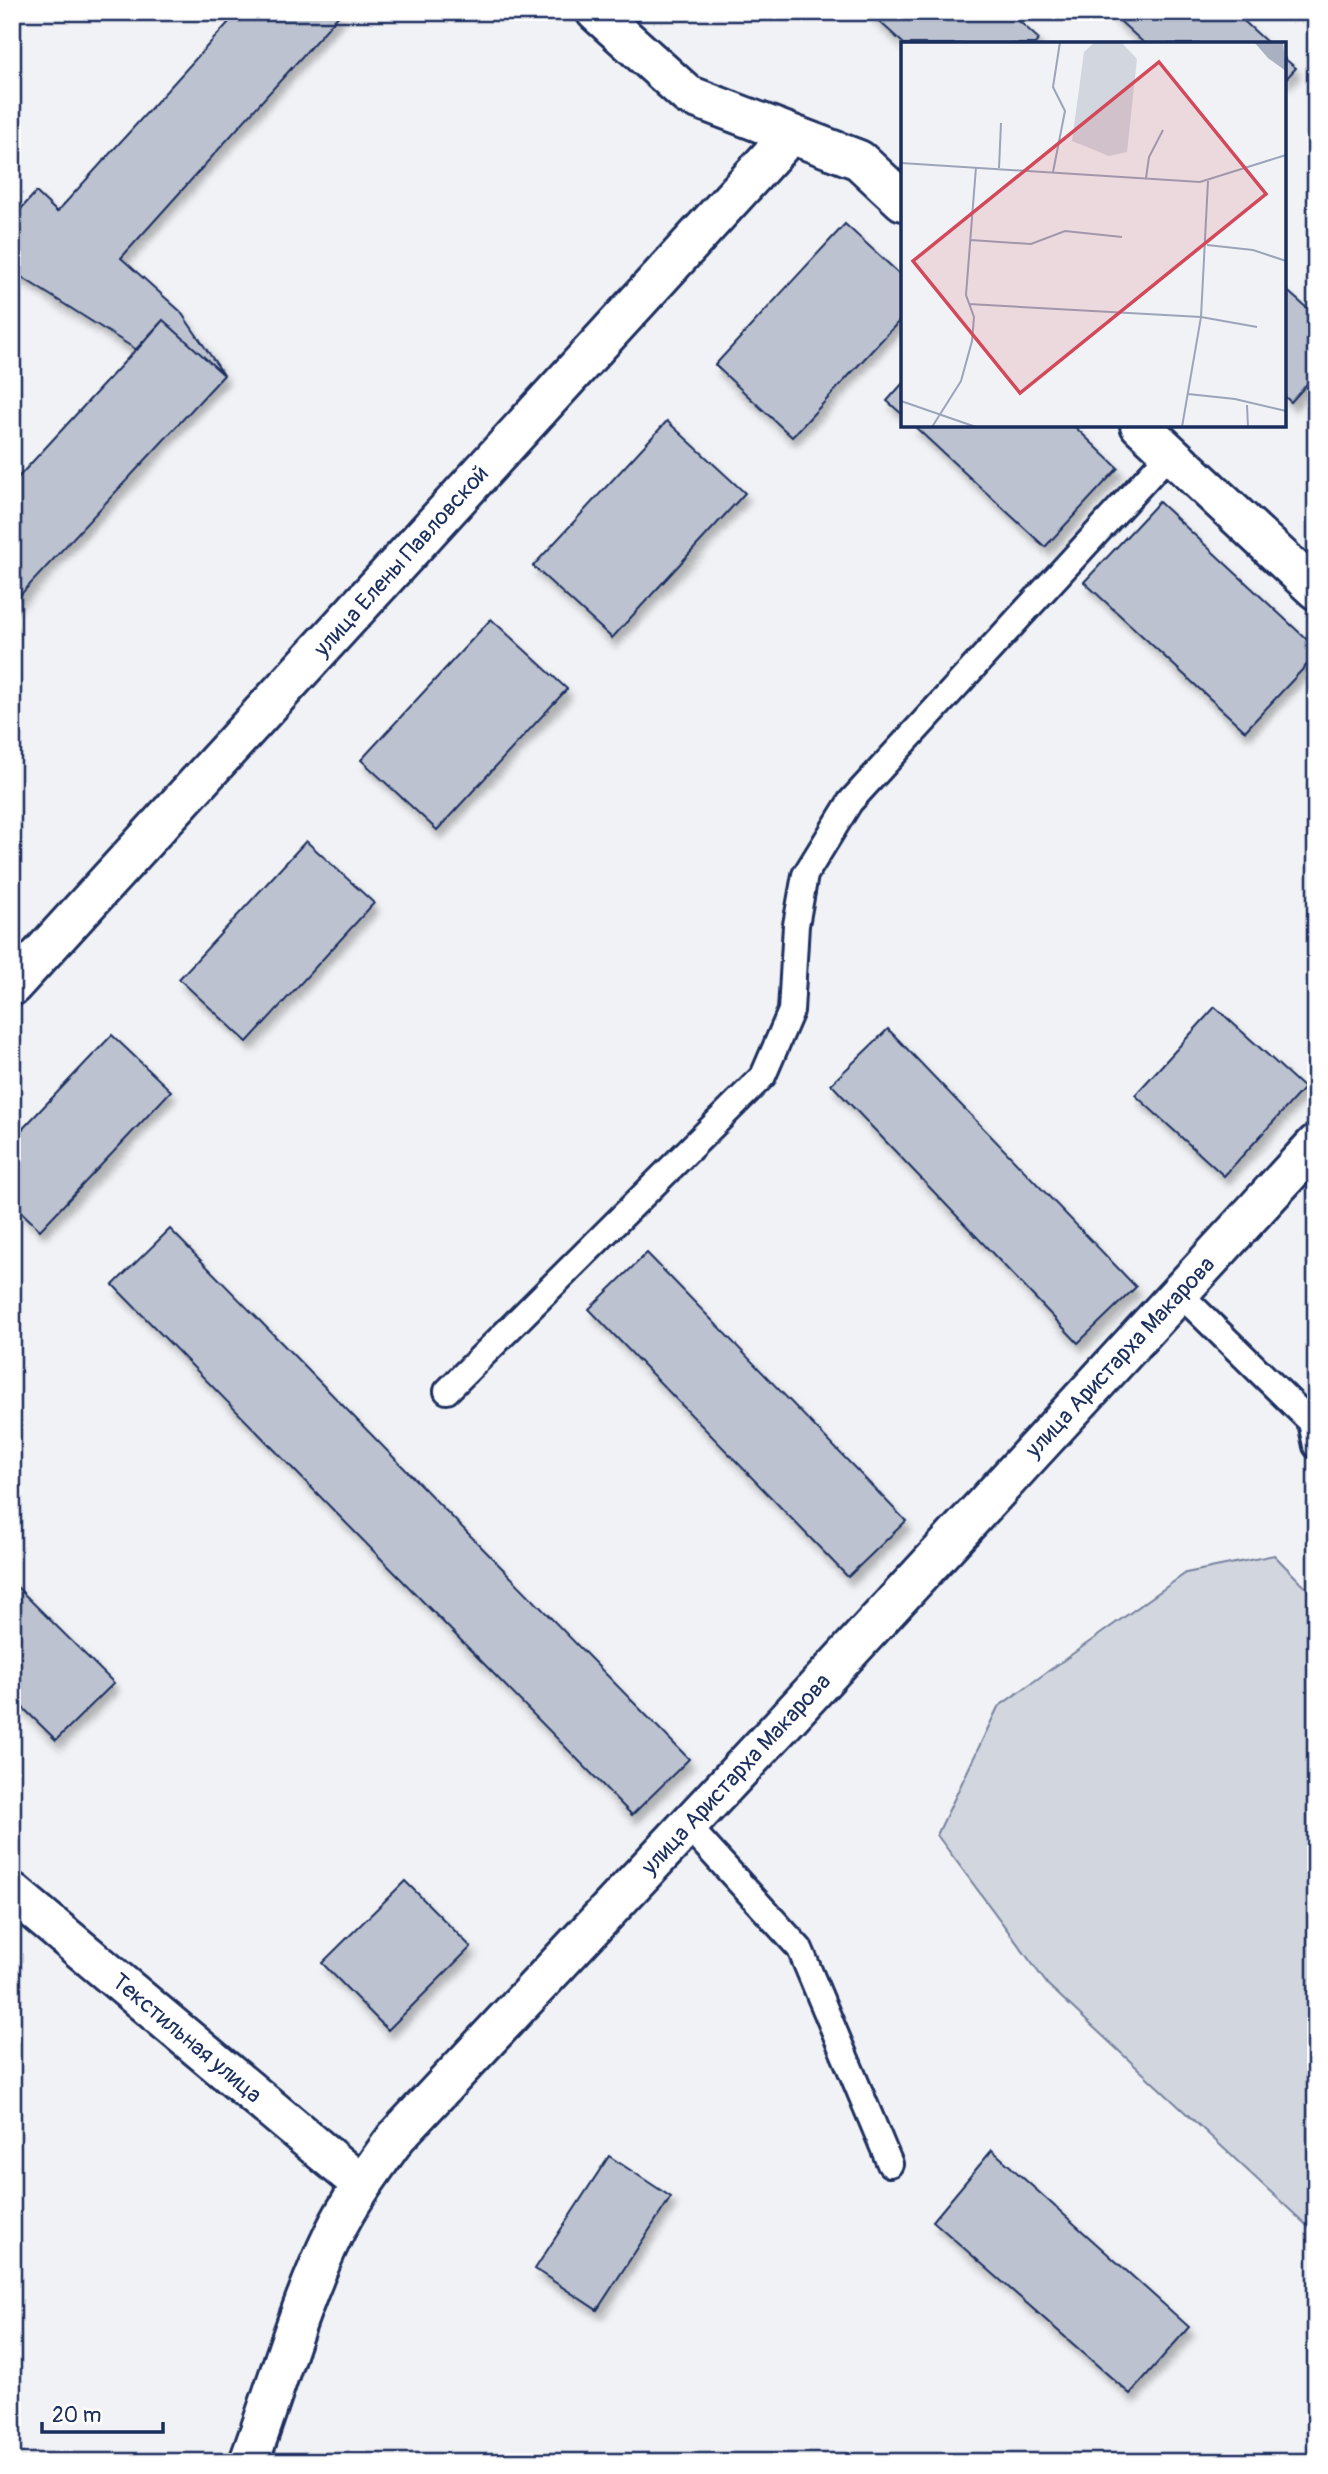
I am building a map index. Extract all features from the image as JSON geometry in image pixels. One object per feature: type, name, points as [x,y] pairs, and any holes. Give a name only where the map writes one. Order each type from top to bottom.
[{"type":"street","points":[[596,12],[688,95],[859,160],[901,199]]},
{"type":"street","name":"улица Елены Павловской","points":[[12,986],[790,135]]},
{"type":"street","points":[[1142,427],[1316,590]]},
{"type":"street","name":"улица Аристарха Макарова","points":[[249,2462],[317,2270],[334,2233],[362,2185],[397,2136],[688,1826],[1316,1144]]},
{"type":"street","name":"Текстильная улица","points":[[12,1892],[362,2185]]},
{"type":"lane","points":[[447,1391],[763,1076],[791,1011],[796,925],[805,875],[850,802],[1170,453]]},
{"type":"lane","points":[[1179,1293],[1311,1422],[1316,1446]]},
{"type":"lane","points":[[688,1826],[800,1949],[890,2164]]},
{"type":"shaded area","points":[[1274,1555],[1316,1598],[1316,2234],[1048,1985],[937,1835],[998,1707],[1186,1573]]},
{"type":"building","points":[[238,12],[342,12],[121,258],[180,311],[224,375],[163,320],[137,350],[12,271],[12,219],[36,192],[57,212]]},
{"type":"building","points":[[869,12],[1009,12],[1039,39],[1037,42],[902,42]]},
{"type":"building","points":[[1110,12],[1234,12],[1267,42],[1143,42]]},
{"type":"building","points":[[1286,60],[1296,68],[1286,79]]},
{"type":"building","points":[[845,224],[901,275],[901,319],[792,437],[715,365]]},
{"type":"building","points":[[1286,290],[1316,316],[1316,374],[1291,402],[1286,398]]},
{"type":"building","points":[[163,320],[224,375],[12,604],[12,484]]},
{"type":"building","points":[[901,385],[901,413],[887,401]]},
{"type":"building","points":[[667,421],[745,493],[612,638],[533,566]]},
{"type":"building","points":[[915,427],[1075,427],[1118,468],[1045,547]]},
{"type":"building","points":[[1159,502],[1316,648],[1316,655],[1245,731],[1084,582]]},
{"type":"building","points":[[491,619],[567,689],[437,830],[361,760]]},
{"type":"building","points":[[306,841],[374,903],[247,1042],[179,979]]},
{"type":"building","points":[[1215,1007],[1304,1088],[1224,1176],[1135,1095]]},
{"type":"building","points":[[888,1029],[1136,1287],[1078,1343],[831,1084]]},
{"type":"building","points":[[112,1035],[171,1091],[40,1230],[12,1203],[12,1140]]},
{"type":"building","points":[[170,1229],[689,1759],[632,1815],[113,1285]]},
{"type":"building","points":[[647,1253],[906,1521],[848,1577],[589,1309]]},
{"type":"building","points":[[12,1582],[114,1683],[56,1740],[12,1697]]},
{"type":"building","points":[[405,1881],[471,1947],[388,2030],[322,1963]]},
{"type":"building","points":[[992,2150],[1189,2327],[1130,2394],[933,2221]]},
{"type":"building","points":[[609,2156],[671,2197],[597,2310],[535,2269]]}]
